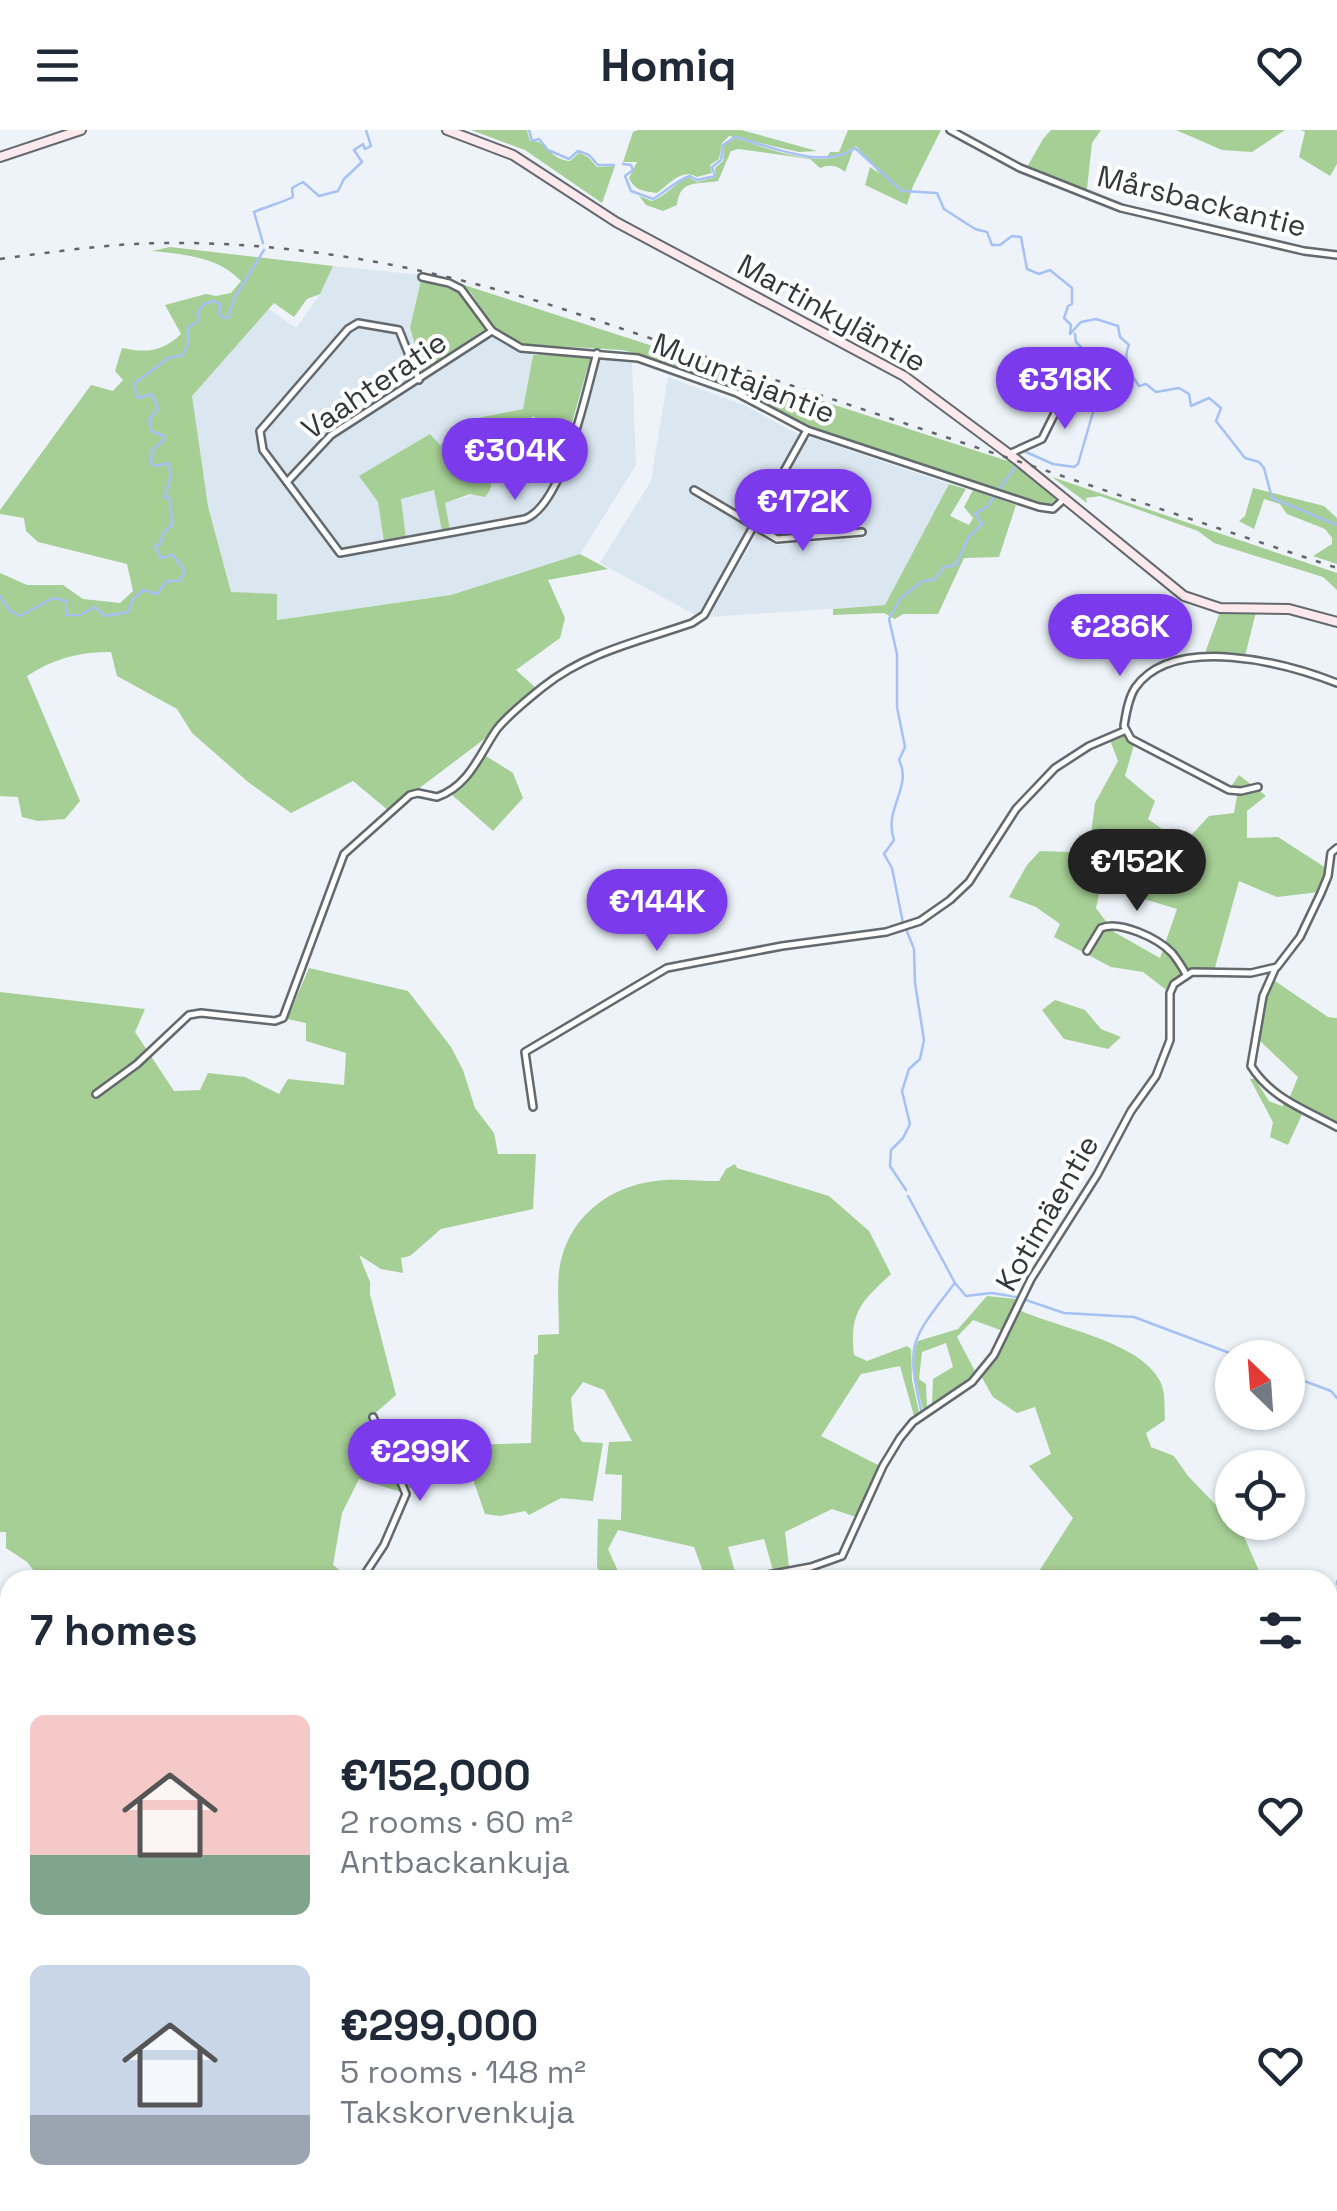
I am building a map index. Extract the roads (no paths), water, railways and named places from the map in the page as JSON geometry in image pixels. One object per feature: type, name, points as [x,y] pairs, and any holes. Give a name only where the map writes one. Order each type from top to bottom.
[{"type":"street","points":[[0,157],[81,130]]},
{"type":"street","name":"Martinkyläntie","points":[[447,130],[525,162],[616,222],[894,370],[1008,454],[1175,590],[1196,602],[1220,608],[1289,609],[1337,622]]},
{"type":"street","name":"Mårsbackantie","points":[[950,130],[1020,168],[1122,208],[1304,251],[1337,255]]},
{"type":"street","points":[[422,277],[461,289],[492,331]]},
{"type":"street","points":[[419,380],[399,330],[369,322],[352,326],[260,431],[261,446],[340,554],[525,519],[538,512],[564,467],[597,353]]},
{"type":"street","name":"Muuntajantie","points":[[492,331],[532,350],[638,358],[722,386],[808,430],[1039,507],[1052,509],[1064,499]]},
{"type":"street","name":"Vaahteratie","points":[[286,482],[324,441],[492,331]]},
{"type":"street","points":[[1008,454],[1042,438],[1056,412],[1065,371]]},
{"type":"street","points":[[96,1094],[137,1064],[190,1015],[283,1018],[344,854],[410,795],[436,798],[456,787],[481,758],[498,728],[566,670],[600,652],[699,620],[808,430]]},
{"type":"street","points":[[694,490],[777,538],[862,532]]},
{"type":"street","points":[[1124,732],[1135,689],[1153,674],[1194,657],[1272,662],[1337,683]]},
{"type":"street","points":[[1124,732],[1217,785],[1241,792],[1258,788]]},
{"type":"street","points":[[533,1107],[525,1052],[667,968],[782,946],[886,932],[920,921],[968,882],[1016,809],[1054,768],[1089,746],[1124,732]]},
{"type":"street","points":[[1337,848],[1330,854],[1328,876],[1300,937],[1277,967],[1263,996],[1251,1066],[1274,1094],[1337,1127]]},
{"type":"street","points":[[1087,952],[1101,928],[1117,925],[1162,944],[1186,974],[1261,972],[1277,967]]},
{"type":"street","name":"Kotimäentie","points":[[791,1570],[842,1556],[900,1438],[921,1416],[972,1382],[994,1355],[1030,1279],[1096,1175],[1131,1110],[1160,1069],[1170,1040],[1172,987],[1186,974]]},
{"type":"street","points":[[368,1570],[384,1545],[406,1494],[373,1417]]},
{"type":"waterway","points":[[263,243],[254,212],[293,197],[292,188],[303,182],[319,196],[338,191],[344,179],[362,162],[354,150],[363,144],[365,149],[371,146],[366,130]]},
{"type":"waterway","points":[[529,130],[532,141],[539,139],[548,150],[569,159],[578,151],[589,155],[598,165],[614,165]]},
{"type":"waterway","points":[[623,164],[631,165],[633,170],[625,176],[631,191],[653,199],[690,176],[697,180],[715,176],[712,167],[721,160],[723,145],[735,137],[813,157],[828,157],[855,148],[902,191],[937,193],[944,209],[975,229],[987,232],[992,245],[1000,245],[1012,236],[1021,237],[1027,269],[1039,274],[1050,270],[1072,288],[1072,304],[1064,318],[1071,325],[1070,334],[1081,322],[1096,319],[1118,326],[1120,337],[1129,345],[1127,361],[1139,386],[1146,384],[1156,392],[1179,388],[1189,394],[1191,406],[1209,398],[1221,408],[1216,421],[1245,458],[1264,468],[1272,498],[1337,525]]},
{"type":"waterway","points":[[0,596],[10,611],[20,616],[53,598],[67,601],[66,615],[80,615],[95,607],[105,616],[128,612],[133,599],[143,590],[157,594],[167,581],[179,581],[185,571],[173,555],[161,558],[155,546],[172,525],[170,499],[165,497],[171,474],[168,463],[151,463],[152,450],[164,440],[164,436],[151,431],[149,420],[158,408],[152,394],[138,398],[134,384],[168,358],[183,355],[188,345],[188,327],[199,321],[197,313],[204,304],[220,304],[219,313],[228,318],[235,297],[264,250]]},
{"type":"waterway","points":[[1026,452],[1053,464],[1078,464],[1105,371],[1076,342],[1075,334]]},
{"type":"waterway","points":[[998,490],[1016,466]]},
{"type":"waterway","points":[[903,923],[892,868],[884,854],[894,840],[892,818],[903,780],[899,760],[905,747],[897,707],[897,654],[889,619],[900,599],[921,582],[935,579],[944,567],[956,565],[968,538],[982,524],[975,513],[987,507],[994,497]]},
{"type":"waterway","points":[[906,929],[914,949],[924,1040],[920,1059],[909,1069],[902,1091],[910,1124],[891,1150],[890,1166],[906,1190]]},
{"type":"waterway","points":[[908,1196],[966,1296],[991,1293],[1018,1297]]},
{"type":"waterway","points":[[922,1414],[914,1371],[916,1343],[928,1318],[954,1284]]},
{"type":"waterway","points":[[1026,1300],[1064,1313],[1134,1317],[1215,1347]]},
{"type":"waterway","points":[[1305,1381],[1331,1391],[1337,1398]]},
{"type":"railway","points":[[0,259],[120,245],[211,244],[361,259],[459,280],[557,307],[1337,568]]}]
